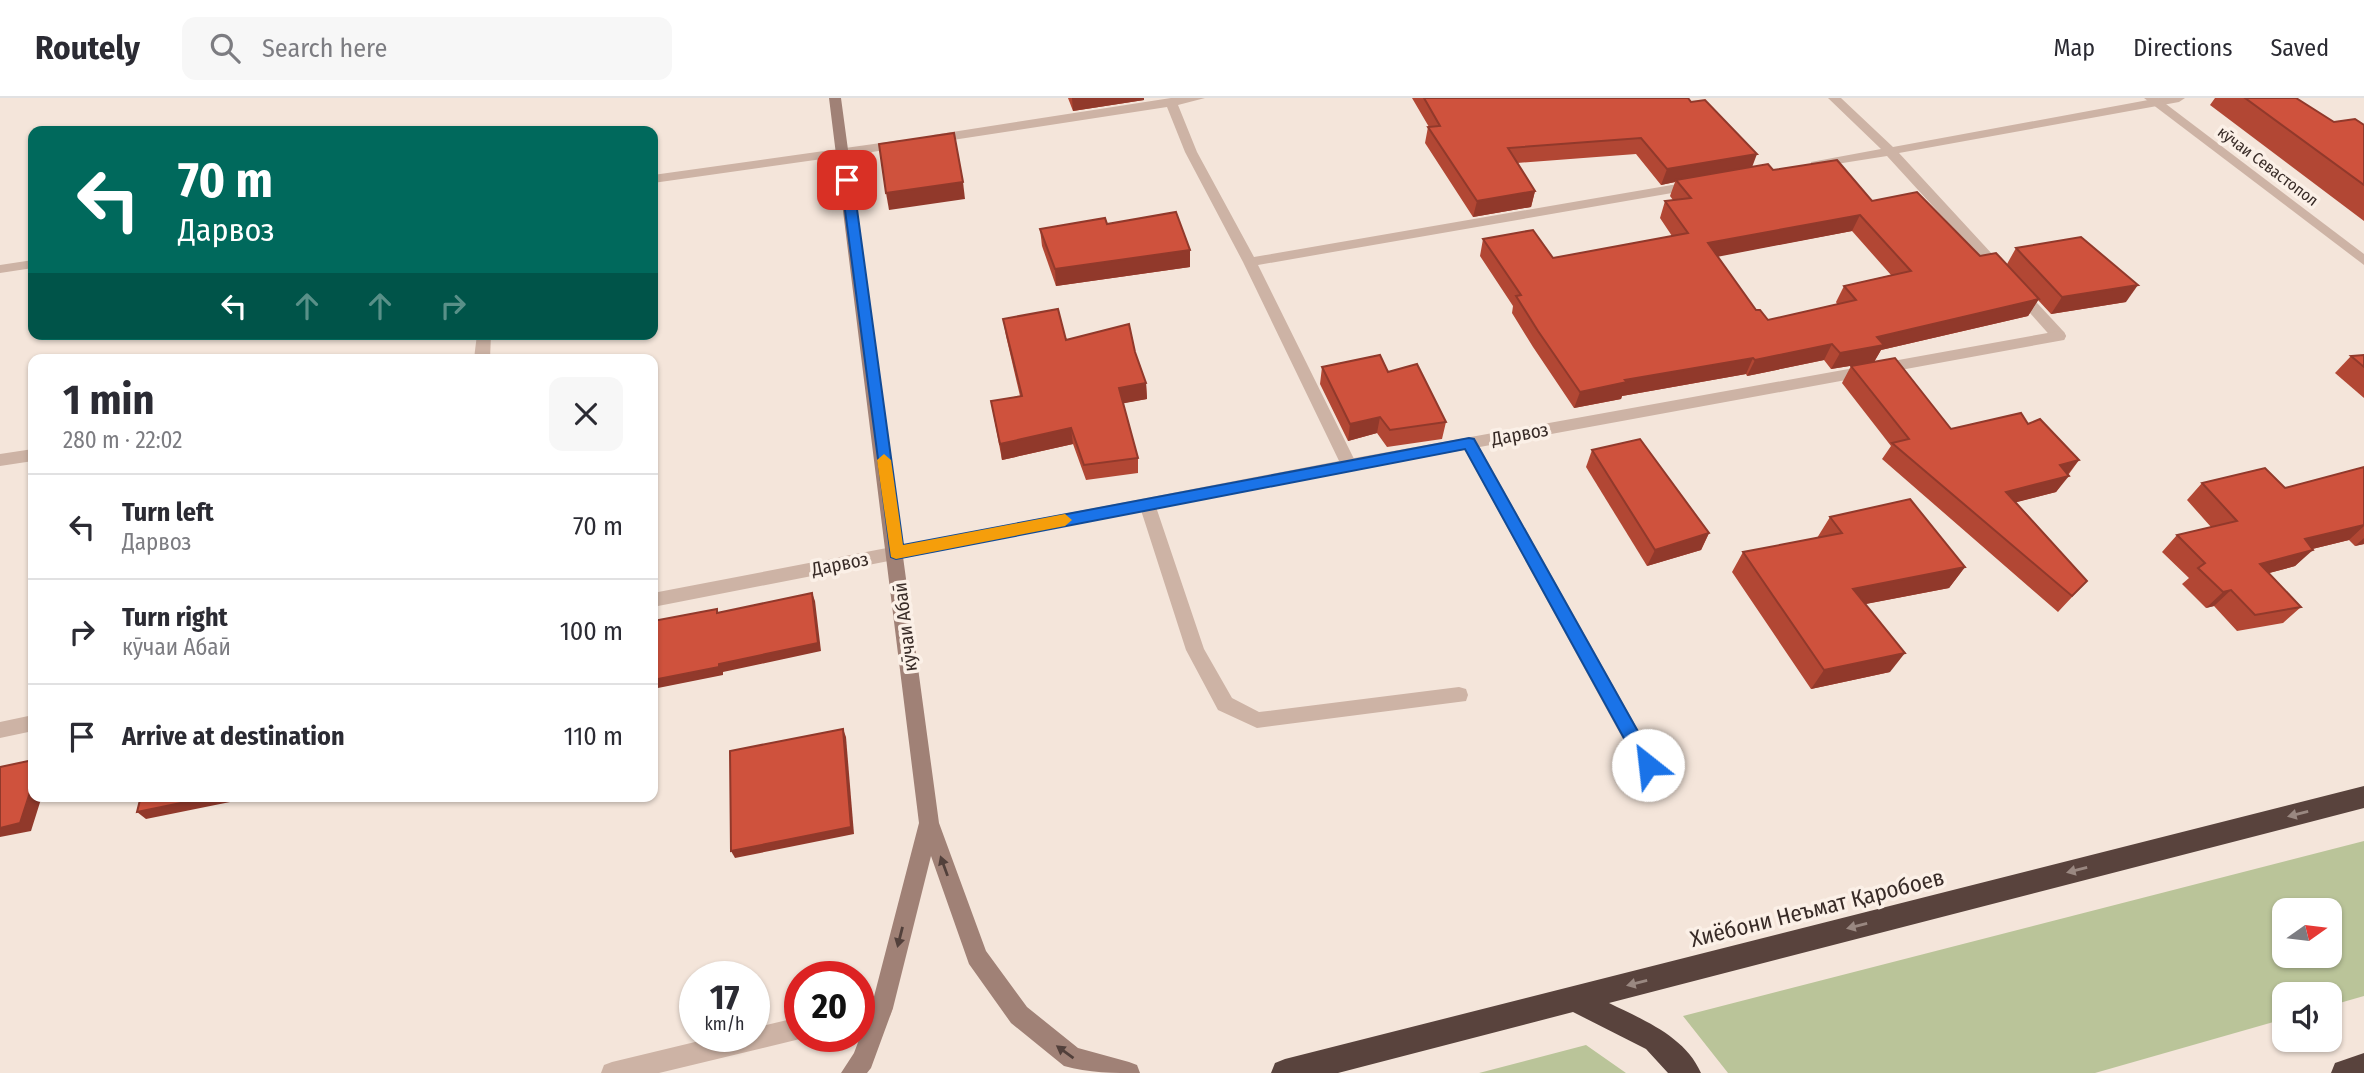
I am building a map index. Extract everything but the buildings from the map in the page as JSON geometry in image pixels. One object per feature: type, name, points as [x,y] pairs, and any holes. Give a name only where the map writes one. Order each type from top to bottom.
[{"type":"highway","name":"Хиёбони Неъмат Қаробоев","points":[[1284,1073],[2364,797]]},
{"type":"highway","points":[[1574,999],[1655,1041],[1687,1073]]},
{"type":"highway","points":[[2345,1073],[2364,1068]]},
{"type":"street","name":"кӯчаи Абаӣ","points":[[835,98],[929,823],[977,957],[1019,1015],[1072,1058],[1129,1073]]},
{"type":"street","points":[[658,178],[843,153],[1199,98]]},
{"type":"street","points":[[1833,98],[1891,152]]},
{"type":"street","points":[[1796,168],[2179,98]]},
{"type":"street","name":"кӯчаи Севастопол","points":[[2154,101],[2364,261]]},
{"type":"street","points":[[1171,102],[1191,152],[1250,262],[1349,465]]},
{"type":"street","name":"Дарвоз","points":[[658,599],[1349,465],[2059,336],[1891,152]]},
{"type":"street","points":[[1250,262],[1714,182]]},
{"type":"street","points":[[0,268],[28,265]]},
{"type":"street","points":[[1469,443],[1648,765]]},
{"type":"street","points":[[0,460],[28,456]]},
{"type":"street","points":[[1147,504],[1195,650],[1225,704],[1257,720],[1459,695]]},
{"type":"street","points":[[0,730],[28,724]]},
{"type":"street","name":"кӯчаи Абаӣ","points":[[852,1073],[863,1060],[881,1008],[929,823]]},
{"type":"street","points":[[875,1009],[881,1008]]},
{"type":"street","points":[[612,1073],[784,1032]]},
{"type":"green space","points":[[2364,841],[2364,996],[2342,1002],[2342,982],[2272,982],[2272,1022],[2095,1073],[1728,1073],[1683,1016]]},
{"type":"green space","points":[[1586,1045],[1626,1073],[1479,1073]]},
{"type":"slow traffic","points":[[884,460],[896,553],[1065,520]]},
{"type":"route","points":[[847,180],[896,553],[1469,443],[1648,765]]}]
